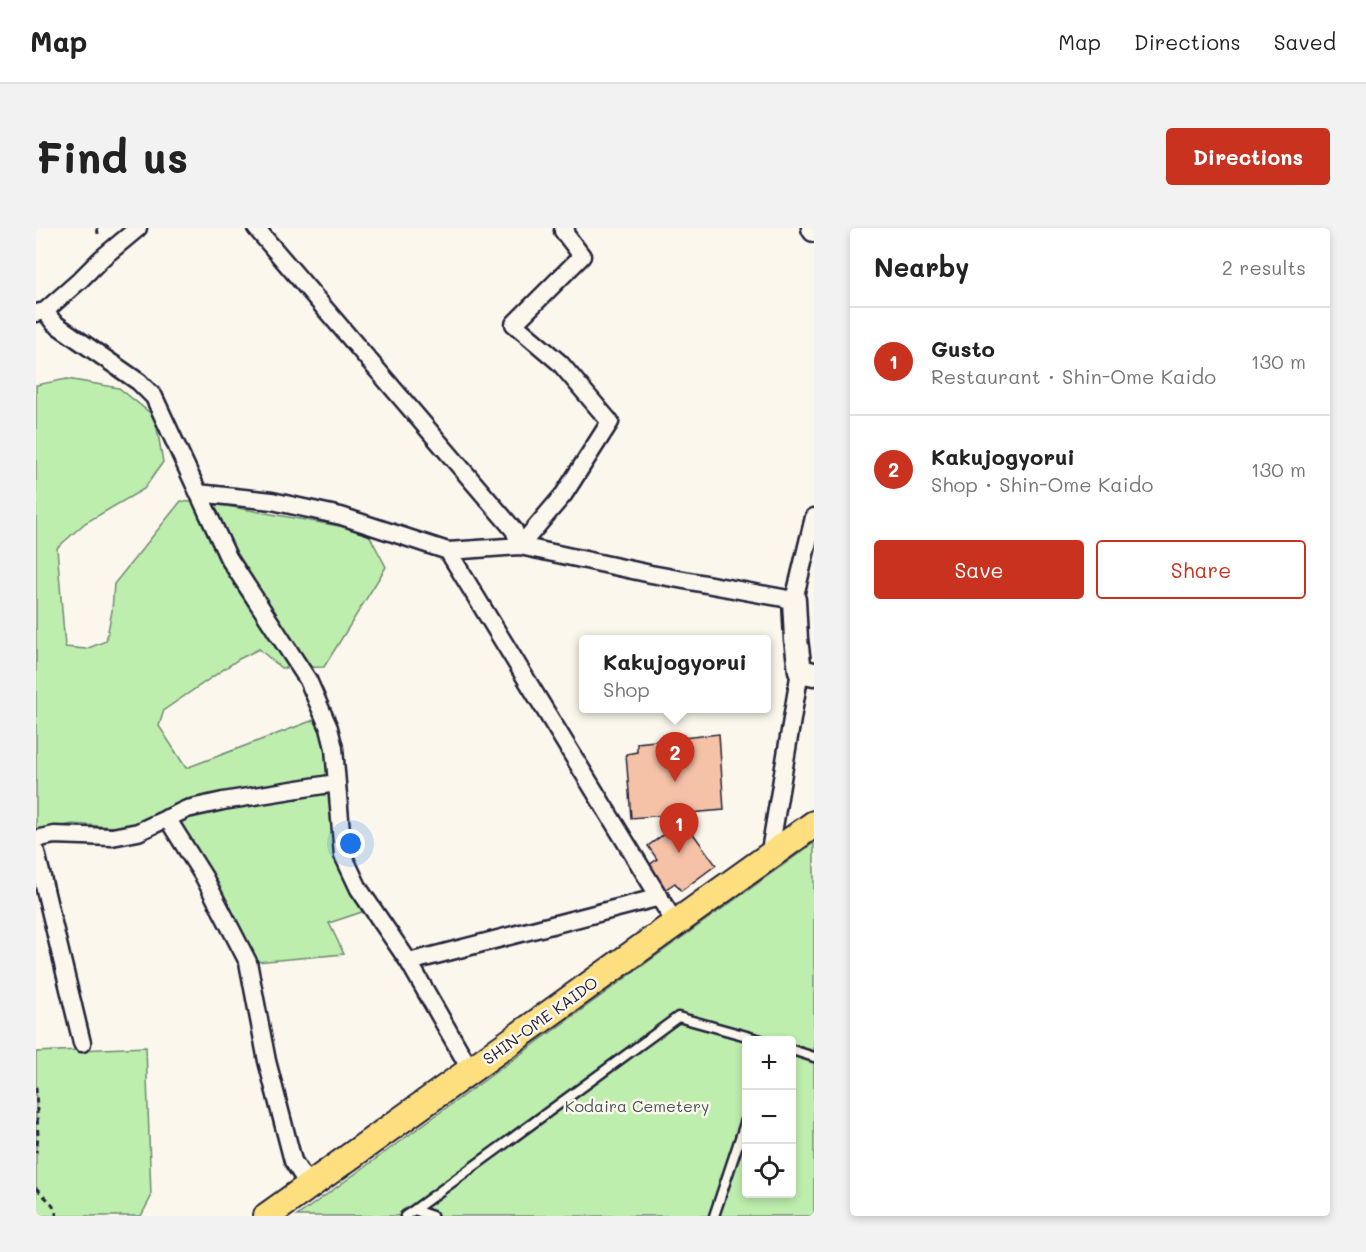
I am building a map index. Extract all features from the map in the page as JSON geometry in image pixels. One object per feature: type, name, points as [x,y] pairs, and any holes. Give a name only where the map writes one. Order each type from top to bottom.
[{"type":"main road","name":"SHIN-OME KAIDO","points":[[267,1216],[814,824]]},
{"type":"street","points":[[138,228],[79,281],[40,312],[139,381],[154,397],[228,557],[308,680],[329,728],[334,748],[343,855],[359,890],[409,962],[470,1069]]},
{"type":"street","points":[[256,228],[514,530],[520,546]]},
{"type":"street","points":[[520,546],[564,494],[610,422],[560,363],[514,324],[582,256],[563,231],[566,228]]},
{"type":"street","points":[[198,493],[272,501],[341,516],[448,551],[520,546],[651,574],[794,600]]},
{"type":"street","points":[[769,857],[807,673],[796,639],[794,600],[814,517]]},
{"type":"street","points":[[448,551],[675,923]]},
{"type":"street","points":[[36,839],[54,835],[112,837],[138,832],[187,809],[336,783]]},
{"type":"street","points":[[167,818],[204,877],[248,962],[267,1061],[293,1161],[309,1186]]},
{"type":"street","points":[[36,852],[81,1043]]},
{"type":"street","points":[[409,962],[660,897]]},
{"type":"lane","points":[[405,1216],[678,1017],[744,1036]]},
{"type":"lane","points":[[796,1051],[814,1057]]},
{"type":"lane","points":[[714,1216],[742,1135]]},
{"type":"lane","points":[[414,1209],[431,1216]]},
{"type":"path","points":[[36,1087],[38,1138],[36,1153]]},
{"type":"path","points":[[36,1188],[52,1204],[57,1216]]},
{"type":"green space","points":[[67,379],[119,388],[155,417],[163,462],[144,489],[85,523],[57,548],[65,647],[86,649],[106,641],[114,584],[181,501],[226,506],[367,531],[386,567],[324,667],[281,668],[259,649],[239,659],[164,710],[159,726],[186,768],[314,720],[326,742],[338,860],[362,912],[329,923],[344,954],[256,962],[168,810],[129,828],[72,824],[36,832],[36,385]]},
{"type":"green space","name":"Kodaira Cemetery","points":[[814,843],[814,1216],[297,1216],[656,956]]},
{"type":"green space","points":[[146,1047],[151,1197],[141,1216],[36,1216],[36,1052]]},
{"type":"building","points":[[719,734],[724,810],[631,818],[626,754],[637,752],[637,743]]},
{"type":"building","points":[[683,820],[716,865],[681,891],[675,883],[663,891],[647,867],[657,859],[648,846]]},
{"type":"place","name":"Kakujogyorui","points":[[675,782]]},
{"type":"place","name":"Gusto","points":[[679,853]]}]
